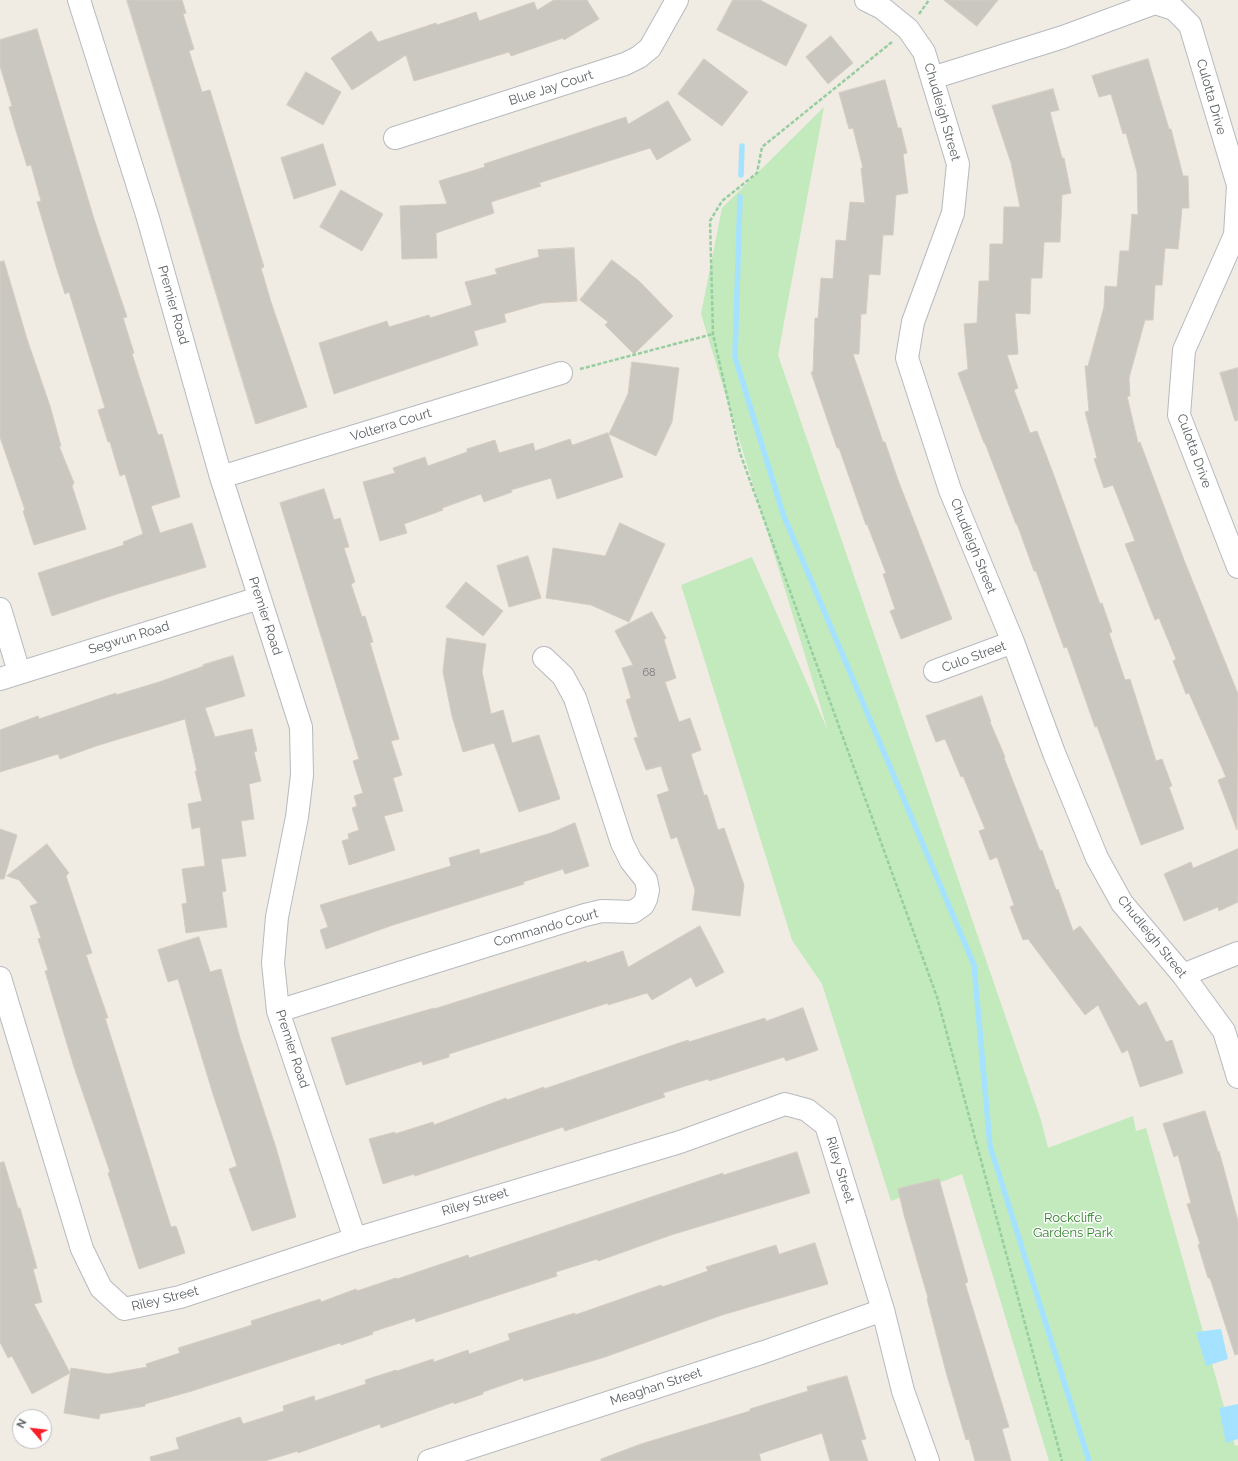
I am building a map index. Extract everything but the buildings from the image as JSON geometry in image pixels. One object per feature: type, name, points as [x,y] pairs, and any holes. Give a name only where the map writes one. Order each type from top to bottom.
[{"type":"street","name":"Premier Road","points":[[79,0],[148,218],[221,477],[301,727],[302,775],[297,816],[277,917],[273,963],[278,1011],[355,1239]]},
{"type":"street","name":"Blue Jay Court","points":[[395,138],[625,64],[639,57],[650,48],[678,0]]},
{"type":"street","name":"Chudleigh Street","points":[[866,0],[882,8],[908,29],[924,52],[958,164],[953,213],[913,322],[907,358],[950,490],[1013,642],[1054,753],[1097,858],[1122,903],[1184,975],[1224,1031],[1238,1077]]},
{"type":"street","name":"Culotta Drive","points":[[932,78],[1063,37],[1155,3],[1174,9],[1190,25],[1230,134],[1238,185],[1234,235],[1184,350],[1179,415],[1238,566]]},
{"type":"street","name":"Volterra Court","points":[[221,477],[561,373]]},
{"type":"street","name":"Segwun Road","points":[[9,676],[259,598]]},
{"type":"street","points":[[0,609],[9,676]]},
{"type":"street","name":"Culo Street","points":[[935,671],[1013,642]]},
{"type":"street","name":"Commando Court","points":[[278,1011],[585,915],[602,911],[633,912],[643,905],[648,895],[648,885],[644,876],[631,861],[622,843],[575,698],[563,676],[544,658]]},
{"type":"street","points":[[1184,975],[1238,953]]},
{"type":"street","name":"Riley Street","points":[[0,978],[82,1249],[100,1288],[124,1309],[180,1297],[355,1239],[680,1142],[785,1104],[806,1110],[826,1125],[883,1310],[903,1391],[928,1461]]},
{"type":"street","name":"Meaghan Street","points":[[429,1461],[764,1352],[883,1310]]},
{"type":"path","points":[[930,0],[908,29],[762,147],[756,173],[722,201],[710,221],[713,334],[740,453],[937,997],[1062,1461]]},
{"type":"path","points":[[561,373],[603,364],[713,334]]},
{"type":"green space","name":"Rockcliffe Gardens Park","points":[[824,107],[778,355],[1041,1120],[1048,1148],[1133,1116],[1136,1131],[1146,1128],[1235,1446],[1238,1445],[1238,1461],[1049,1461],[962,1174],[891,1201],[822,984],[792,940],[681,585],[752,557],[828,731],[701,314],[722,208]]},
{"type":"water","points":[[1221,1329],[1228,1359],[1206,1366],[1196,1332]]},
{"type":"water","points":[[1238,1404],[1238,1439],[1226,1443],[1219,1408]]},
{"type":"waterway","points":[[741,175],[742,146]]},
{"type":"waterway","points":[[740,197],[735,357],[783,514],[974,965],[990,1146],[1089,1461]]}]
